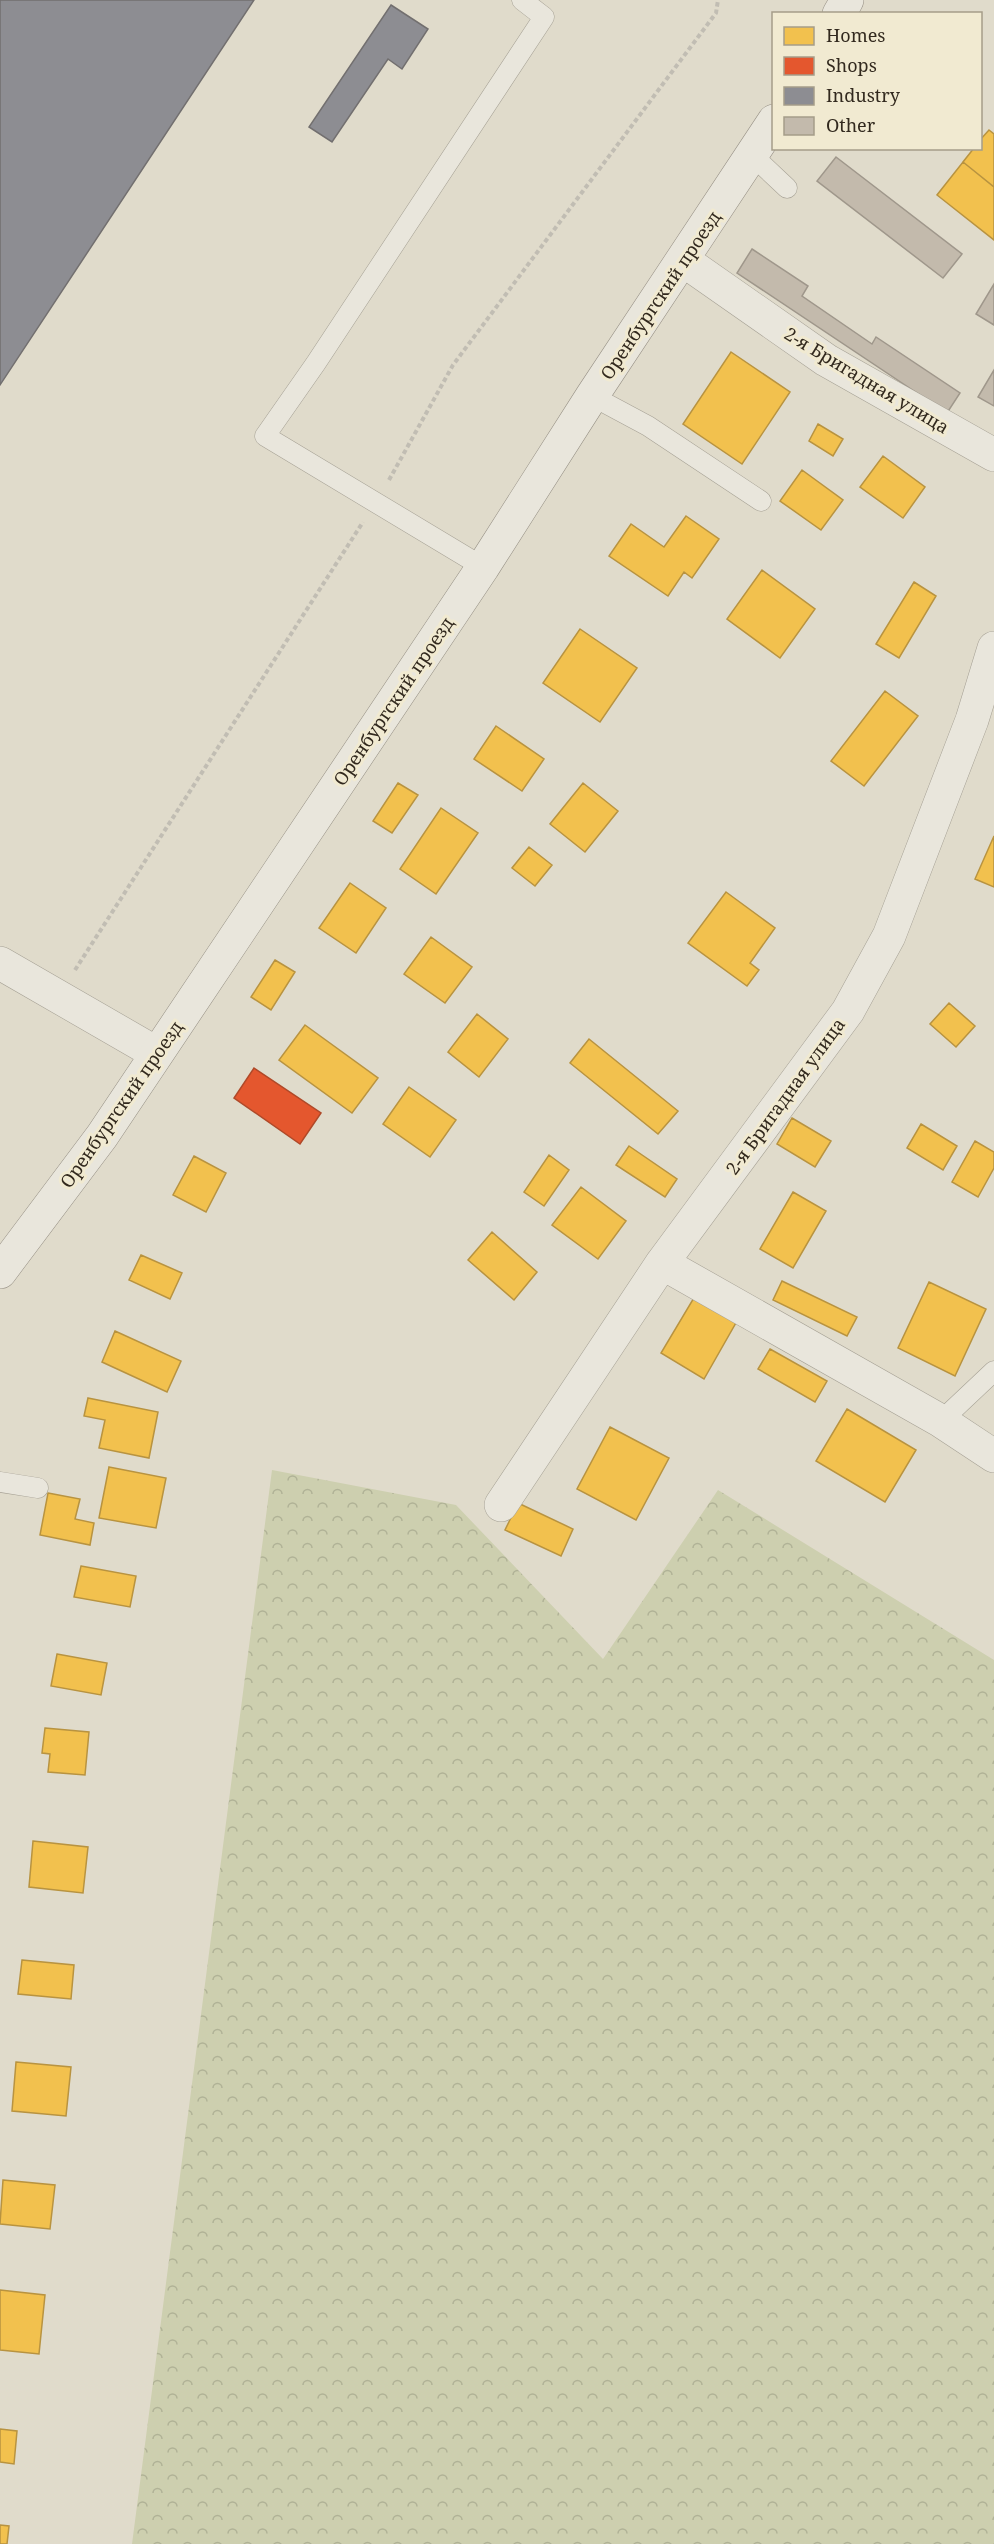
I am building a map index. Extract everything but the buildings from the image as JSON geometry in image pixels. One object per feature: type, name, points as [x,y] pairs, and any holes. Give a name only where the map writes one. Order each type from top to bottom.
[{"type":"street","name":"Оренбургский проезд","points":[[0,1272],[102,1136],[483,567],[592,396],[772,124]]},
{"type":"street","name":"2-я Бригадная улица","points":[[683,260],[826,360],[994,455]]},
{"type":"street","name":"2-я Бригадная улица","points":[[501,1505],[662,1263],[848,1011],[889,936],[972,720],[994,648]]},
{"type":"street","points":[[0,963],[156,1053]]},
{"type":"street","points":[[662,1263],[941,1421],[994,1456]]},
{"type":"lane","points":[[483,567],[265,436],[316,363],[544,17],[522,0]]},
{"type":"lane","points":[[753,156],[788,188]]},
{"type":"lane","points":[[592,396],[648,426],[761,501]]},
{"type":"lane","points":[[941,1421],[994,1371]]},
{"type":"lane","points":[[0,1482],[38,1488]]},
{"type":"green space","points":[[272,1470],[456,1505],[603,1659],[718,1490],[994,1660],[994,2544],[132,2544]]}]
